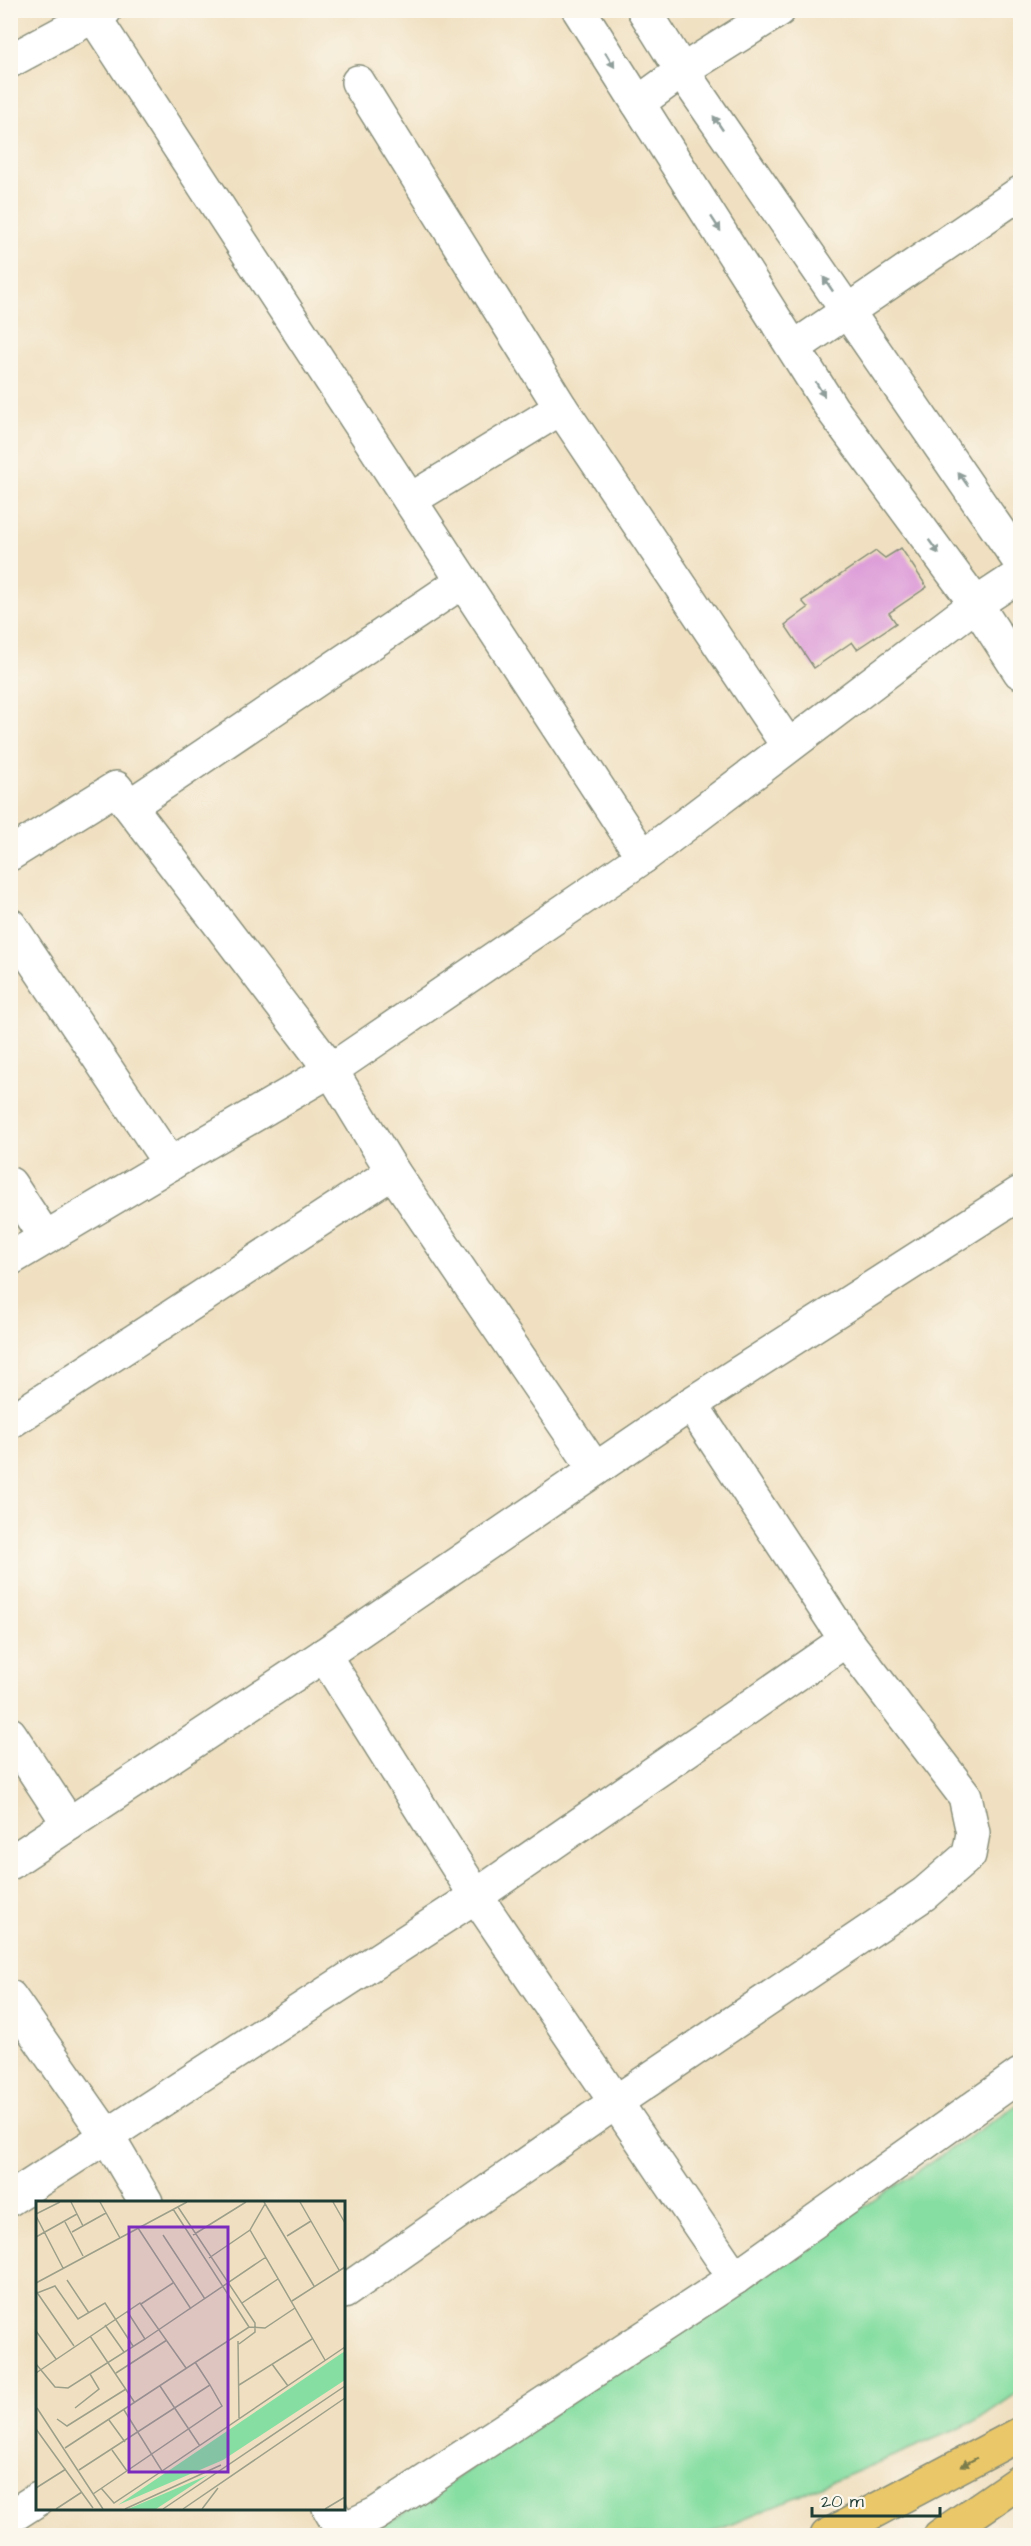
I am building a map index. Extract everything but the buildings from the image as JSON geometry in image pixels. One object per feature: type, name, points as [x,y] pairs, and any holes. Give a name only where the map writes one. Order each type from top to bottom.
[{"type":"highway","points":[[827,2535],[1020,2434]]},
{"type":"highway","points":[[940,2535],[1020,2481]]},
{"type":"street","points":[[579,10],[795,347],[832,409],[976,604],[1020,672]]},
{"type":"street","points":[[644,10],[682,71],[1020,562]]},
{"type":"street","points":[[638,103],[682,71],[779,10]]},
{"type":"street","points":[[10,61],[99,14],[410,500],[643,857]]},
{"type":"street","points":[[358,82],[561,408],[788,746]]},
{"type":"street","points":[[795,347],[1020,194]]},
{"type":"street","points":[[410,500],[561,408]]},
{"type":"street","points":[[10,1259],[331,1070],[643,857],[976,604],[1020,575]]},
{"type":"street","points":[[131,805],[463,581]]},
{"type":"street","points":[[10,854],[116,788],[331,1070],[393,1172],[595,1469]]},
{"type":"street","points":[[10,925],[170,1164]]},
{"type":"street","points":[[10,1422],[393,1172]]},
{"type":"street","points":[[10,1184],[45,1237]]},
{"type":"street","points":[[10,1863],[324,1655],[691,1404],[1020,1193]]},
{"type":"street","points":[[345,2291],[615,2102],[924,1894],[969,1855],[973,1833],[965,1796],[846,1640],[691,1404]]},
{"type":"street","points":[[10,2199],[476,1896],[846,1640]]},
{"type":"street","points":[[324,1655],[476,1896],[735,2278]]},
{"type":"street","points":[[10,1734],[69,1824]]},
{"type":"street","points":[[10,1997],[107,2136],[145,2201]]},
{"type":"street","points":[[335,2525],[376,2514],[735,2278],[1020,2075]]},
{"type":"street","points":[[10,2517],[36,2500]]},
{"type":"green space","points":[[1020,2103],[1020,2391],[976,2421],[706,2535],[369,2536]]}]
